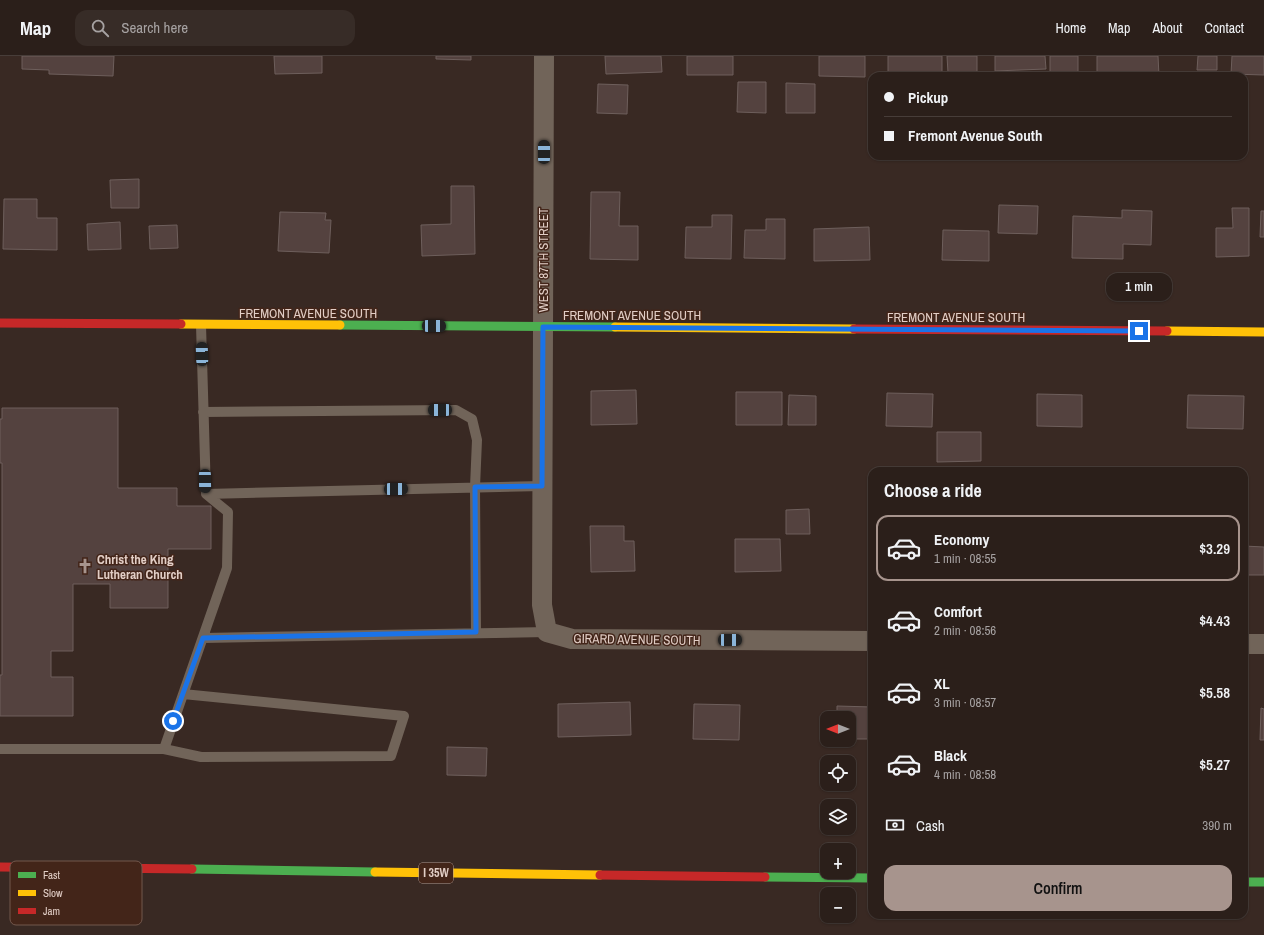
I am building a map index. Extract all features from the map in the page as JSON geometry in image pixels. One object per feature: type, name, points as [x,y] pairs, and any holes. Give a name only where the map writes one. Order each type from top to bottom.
[{"type":"main road","name":"FREMONT AVENUE SOUTH","points":[[0,323],[1264,332]]},
{"type":"main road","name":"I 35W","points":[[0,867],[10,867]]},
{"type":"main road","name":"I 35W","points":[[142,869],[868,878]]},
{"type":"main road","points":[[1248,882],[1264,882]]},
{"type":"street","name":"WEST 87TH STREET","points":[[544,56],[542,605],[547,632]]},
{"type":"street","name":"GIRARD AVENUE SOUTH","points":[[547,632],[572,639],[868,641]]},
{"type":"street","points":[[1248,644],[1264,644]]},
{"type":"lane","points":[[164,749],[228,568],[228,512],[206,494],[201,325]]},
{"type":"lane","points":[[203,412],[456,410],[472,419],[477,440],[475,487],[476,632]]},
{"type":"lane","points":[[206,494],[542,486]]},
{"type":"lane","points":[[203,638],[476,632],[547,632]]},
{"type":"lane","points":[[0,749],[164,749],[201,757],[391,756],[404,716],[183,694]]},
{"type":"building","points":[[22,56],[114,56],[113,76],[49,74],[49,70],[22,69]]},
{"type":"building","points":[[274,56],[322,56],[322,73],[275,74]]},
{"type":"building","points":[[436,56],[471,56],[471,60],[436,59]]},
{"type":"building","points":[[605,56],[661,56],[662,72],[606,74]]},
{"type":"building","points":[[687,56],[733,56],[733,75],[687,75]]},
{"type":"building","points":[[819,56],[865,56],[865,77],[819,76]]},
{"type":"building","points":[[888,56],[942,56],[942,72],[888,72]]},
{"type":"building","points":[[947,56],[977,56],[977,72],[948,72]]},
{"type":"building","points":[[995,56],[1045,56],[1046,69],[995,71]]},
{"type":"building","points":[[1050,56],[1078,56],[1078,72],[1050,72]]},
{"type":"building","points":[[1097,56],[1158,56],[1159,72],[1097,72]]},
{"type":"building","points":[[1198,56],[1217,56],[1217,70],[1197,70]]},
{"type":"building","points":[[1232,56],[1264,56],[1264,75],[1248,75],[1248,72],[1231,72]]},
{"type":"building","points":[[738,82],[766,82],[766,113],[737,112]]},
{"type":"building","points":[[786,83],[815,84],[815,113],[786,113]]},
{"type":"building","points":[[598,84],[628,85],[627,114],[597,113]]},
{"type":"building","points":[[139,179],[139,208],[111,208],[110,180]]},
{"type":"building","points":[[451,186],[474,186],[475,254],[422,256],[421,225],[451,224]]},
{"type":"building","points":[[591,192],[620,192],[619,226],[638,226],[638,260],[590,259]]},
{"type":"building","points":[[4,199],[37,199],[37,218],[57,218],[57,250],[3,249]]},
{"type":"building","points":[[999,205],[1038,206],[1037,234],[998,233]]},
{"type":"building","points":[[1232,208],[1249,208],[1249,256],[1216,257],[1216,228],[1233,228]]},
{"type":"building","points":[[1122,210],[1152,211],[1151,245],[1123,244],[1123,259],[1072,258],[1073,216],[1122,218]]},
{"type":"building","points":[[1261,211],[1264,211],[1264,237],[1260,237]]},
{"type":"building","points":[[280,212],[326,213],[325,220],[331,220],[329,253],[278,251]]},
{"type":"building","points":[[712,215],[732,215],[731,259],[685,258],[686,227],[712,227]]},
{"type":"building","points":[[766,219],[785,219],[785,259],[744,258],[745,230],[766,230]]},
{"type":"building","points":[[120,222],[121,249],[88,250],[87,224]]},
{"type":"building","points":[[177,225],[178,248],[150,249],[149,226]]},
{"type":"building","points":[[869,227],[870,260],[814,261],[814,229]]},
{"type":"building","points":[[943,230],[989,231],[989,261],[942,260]]},
{"type":"building","points":[[636,390],[637,424],[591,425],[591,391]]},
{"type":"building","points":[[736,392],[782,392],[782,425],[736,425]]},
{"type":"building","points":[[887,393],[933,394],[932,427],[886,426]]},
{"type":"building","points":[[1037,394],[1082,395],[1082,427],[1037,426]]},
{"type":"building","points":[[789,395],[816,396],[816,425],[788,425]]},
{"type":"building","points":[[1188,395],[1244,396],[1243,429],[1187,428]]},
{"type":"building","name":"Christ the King Lutheran Church","points":[[2,408],[118,408],[118,488],[177,488],[177,506],[211,506],[211,549],[168,549],[168,608],[110,608],[110,584],[73,584],[73,651],[51,651],[51,677],[73,677],[73,716],[0,716],[0,675],[2,675],[2,463],[0,463],[0,419],[2,419]]},
{"type":"building","points":[[937,432],[981,432],[981,461],[937,462]]},
{"type":"building","points":[[809,509],[810,534],[786,534],[786,510]]},
{"type":"building","points":[[590,526],[624,526],[624,541],[634,541],[635,571],[591,572]]},
{"type":"building","points":[[735,539],[780,539],[781,571],[735,572]]},
{"type":"building","points":[[1248,546],[1264,547],[1264,575],[1248,575]]},
{"type":"building","points":[[630,702],[631,735],[558,737],[558,704]]},
{"type":"building","points":[[694,704],[740,705],[739,740],[693,739]]},
{"type":"building","points":[[837,706],[868,707],[868,739],[856,739],[856,711],[837,711]]},
{"type":"building","points":[[1261,708],[1264,709],[1264,740],[1260,740]]},
{"type":"building","points":[[447,747],[487,748],[486,776],[447,775]]},
{"type":"traffic: fast","points":[[340,325],[615,327]]},
{"type":"traffic: fast","points":[[192,869],[375,872]]},
{"type":"traffic: fast","points":[[765,877],[868,878]]},
{"type":"traffic: fast","points":[[1248,882],[1264,882]]},
{"type":"traffic: slow","points":[[181,324],[340,325]]},
{"type":"traffic: slow","points":[[615,327],[854,329]]},
{"type":"traffic: slow","points":[[1167,331],[1264,332]]},
{"type":"traffic: slow","points":[[375,872],[600,875]]},
{"type":"traffic: jam","points":[[0,323],[181,324]]},
{"type":"traffic: jam","points":[[854,329],[1167,331]]},
{"type":"traffic: jam","points":[[0,867],[10,867]]},
{"type":"traffic: jam","points":[[142,868],[192,869]]},
{"type":"traffic: jam","points":[[600,875],[765,877]]},
{"type":"place","name":"Christ the King Lutheran Church","points":[[85,566]]},
{"type":"route","points":[[173,721],[203,638],[476,632],[475,487],[542,486],[543,327],[1139,331]]}]
